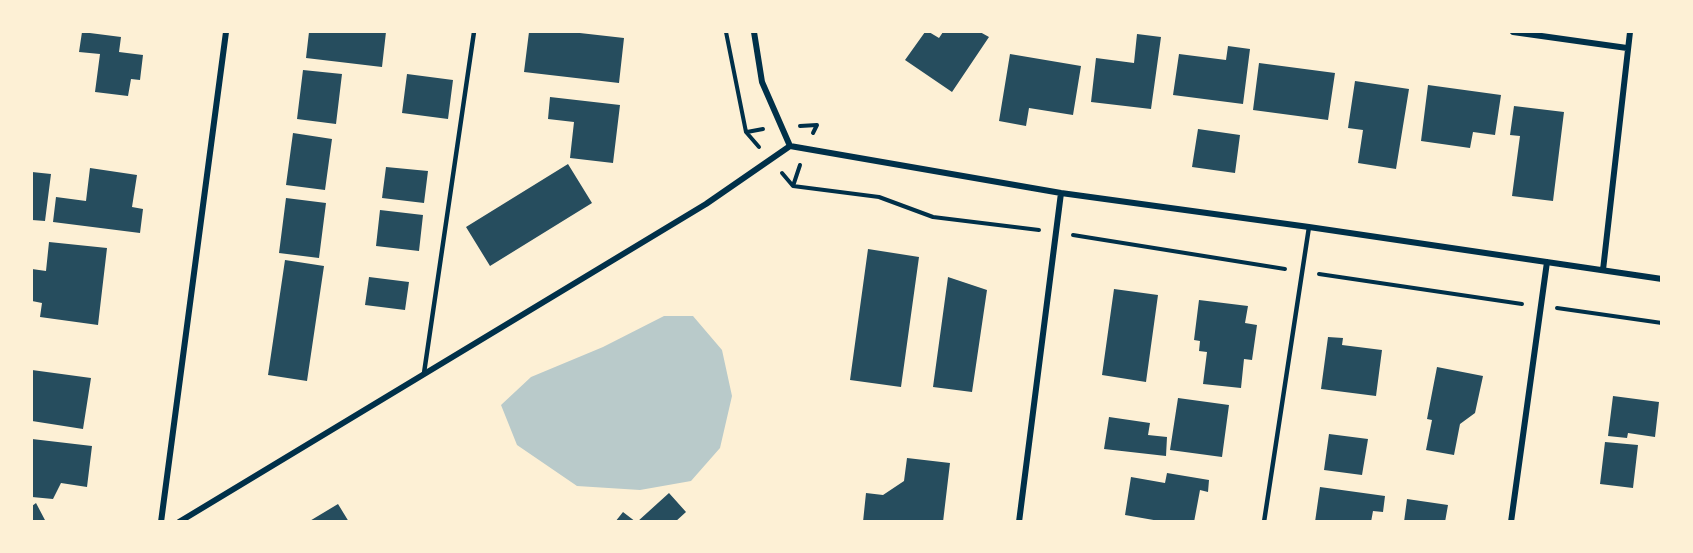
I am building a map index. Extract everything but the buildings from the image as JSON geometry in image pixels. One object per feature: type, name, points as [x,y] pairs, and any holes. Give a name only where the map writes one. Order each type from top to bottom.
[{"type":"street","points":[[161,522],[226,32]]},
{"type":"street","points":[[754,32],[762,82],[790,146]]},
{"type":"street","points":[[1513,32],[1628,48]]},
{"type":"street","points":[[1603,270],[1630,32]]},
{"type":"street","points":[[179,522],[706,204],[790,146],[1061,193],[1662,279]]},
{"type":"street","points":[[1018,522],[1061,193]]},
{"type":"street","points":[[1511,522],[1547,262]]},
{"type":"lane","points":[[424,373],[474,32]]},
{"type":"lane","points":[[1264,522],[1309,227]]},
{"type":"path","points":[[726,32],[746,132]]},
{"type":"path","points":[[793,186],[879,197],[933,218],[1056,233],[1302,272],[1662,323]]},
{"type":"shaded area","points":[[664,316],[693,316],[722,350],[732,396],[720,448],[691,481],[640,490],[577,486],[517,445],[501,405],[531,377],[603,347]]}]
